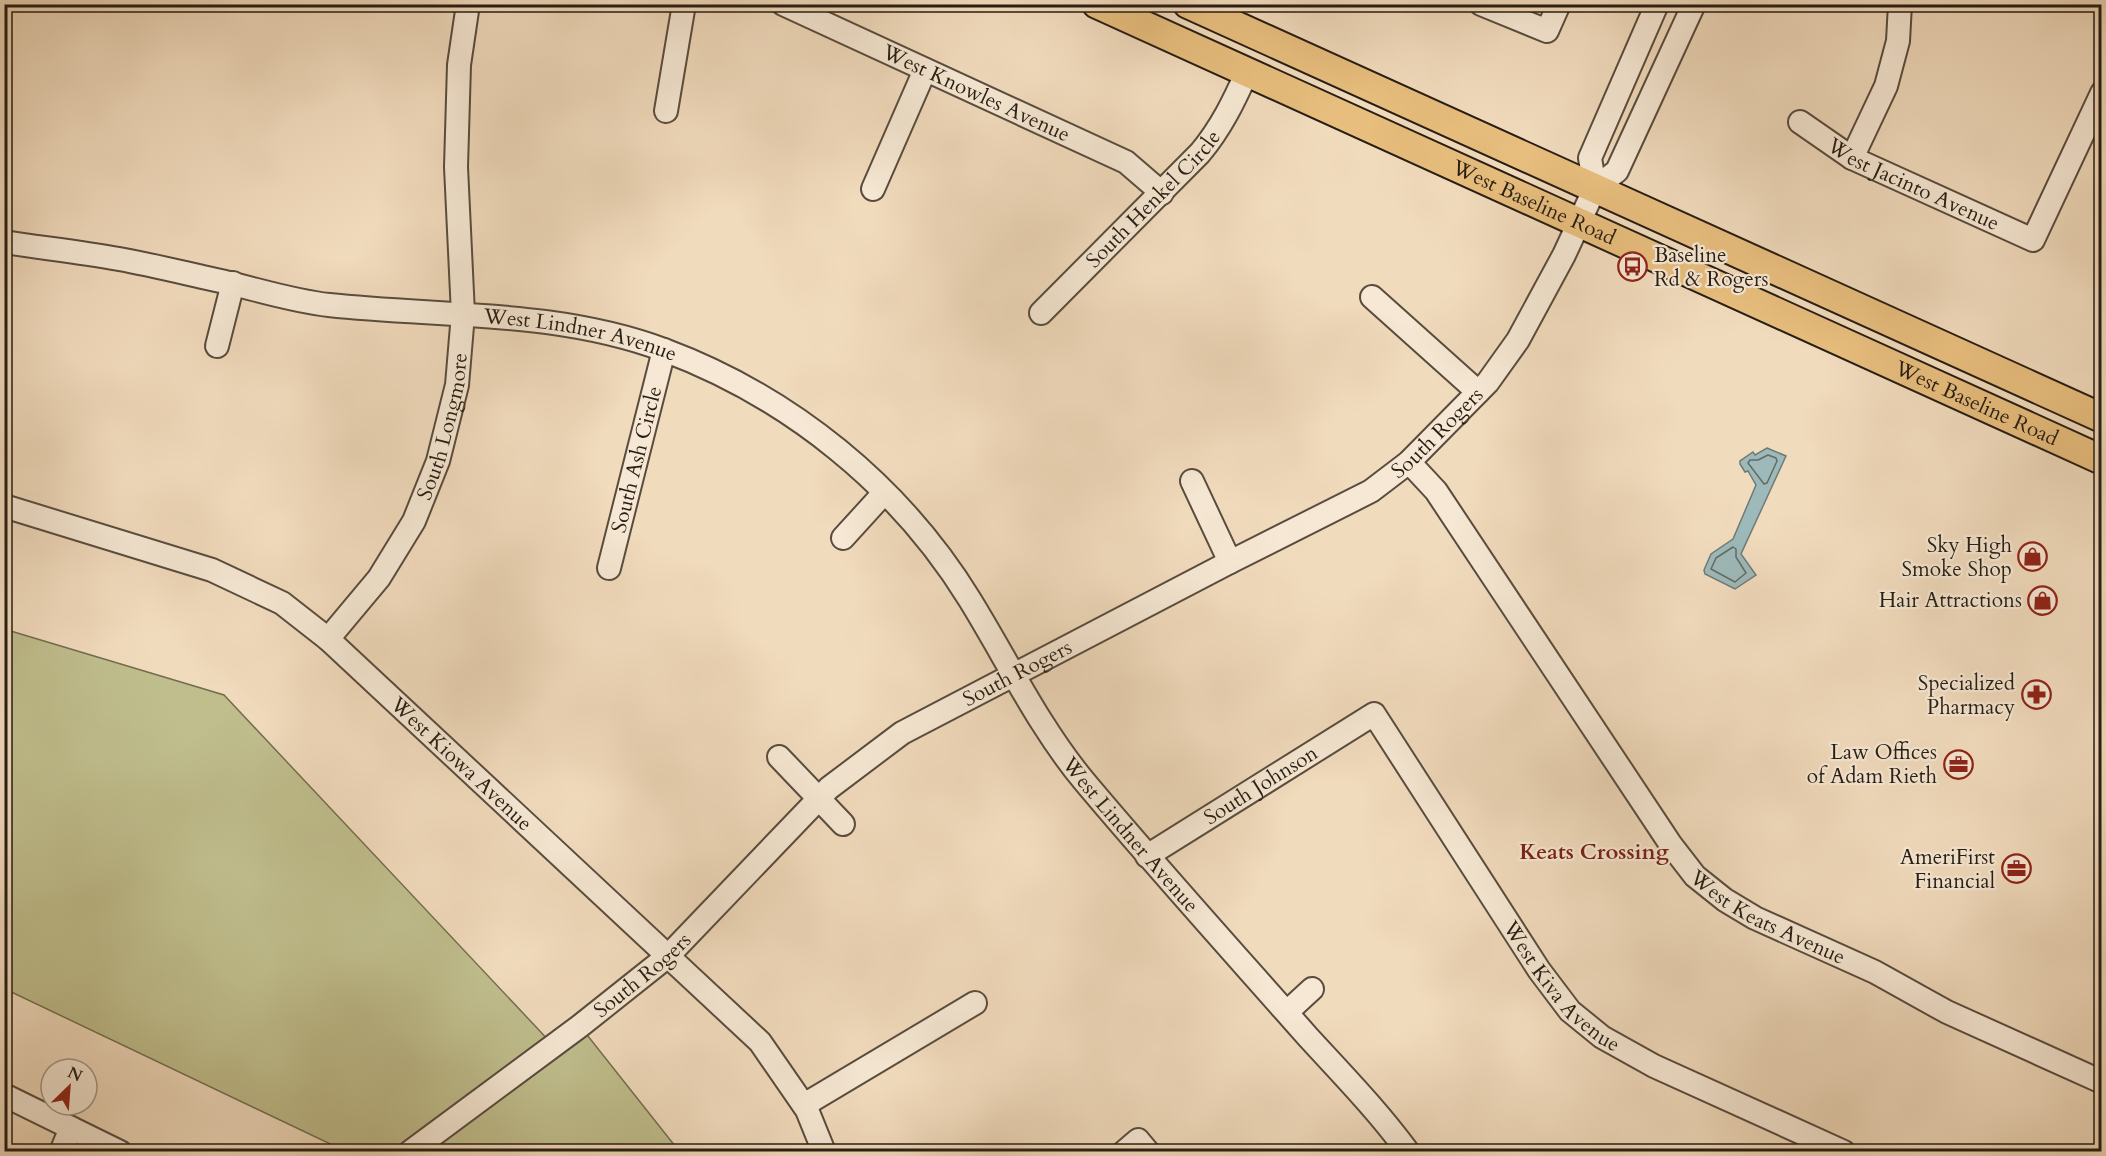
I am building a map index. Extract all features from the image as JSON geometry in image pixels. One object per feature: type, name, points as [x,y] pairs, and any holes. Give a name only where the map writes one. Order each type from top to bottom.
[{"type":"main road","name":"West Baseline Road","points":[[1098,4],[2102,460]]},
{"type":"main road","name":"West Baseline Road","points":[[1188,4],[2102,418]]},
{"type":"main road","points":[[2055,438],[2072,405]]},
{"type":"street","name":"South Longmore","points":[[328,639],[379,578],[414,521],[438,461],[458,386],[463,314],[456,167],[459,65],[468,4]]},
{"type":"street","points":[[666,111],[684,4]]},
{"type":"street","name":"West Knowles Avenue","points":[[783,4],[1126,162],[1162,193]]},
{"type":"street","points":[[1481,4],[1546,31],[1559,4]]},
{"type":"street","points":[[1595,188],[1590,158],[1658,4]]},
{"type":"street","name":"South Rogers","points":[[410,1152],[580,1026],[668,956],[829,788],[902,733],[1371,491],[1409,462],[1478,392],[1518,339],[1542,297],[1595,188],[1617,171],[1694,4]]},
{"type":"street","points":[[1852,158],[1886,86],[1898,41],[1900,4]]},
{"type":"street","points":[[873,189],[925,70]]},
{"type":"street","name":"South Henkel Circle","points":[[1041,313],[1162,193],[1214,136],[1228,113],[1247,72]]},
{"type":"street","name":"West Jacinto Avenue","points":[[1800,122],[1852,158],[2033,240],[2102,93]]},
{"type":"street","name":"West Lindner Avenue","points":[[4,242],[120,259],[323,304],[463,314],[578,326],[664,350],[732,380],[813,429],[852,461],[940,553],[1014,676],[1074,769],[1147,856],[1287,1012],[1408,1152]]},
{"type":"street","points":[[217,346],[233,283]]},
{"type":"street","points":[[1372,297],[1478,392]]},
{"type":"street","name":"South Ash Circle","points":[[609,568],[664,350]]},
{"type":"street","name":"West Keats Avenue","points":[[1409,462],[1436,491],[1671,845],[1695,876],[1725,900],[1755,918],[1875,972],[1947,1012],[2102,1082]]},
{"type":"street","points":[[1192,481],[1230,562]]},
{"type":"street","points":[[843,538],[884,493]]},
{"type":"street","name":"West Kiowa Avenue","points":[[4,506],[212,570],[282,603],[328,639],[760,1042],[804,1105],[824,1152]]},
{"type":"street","name":"South Johnson","points":[[1147,856],[1374,714]]},
{"type":"street","name":"West Kiva Avenue","points":[[1374,714],[1539,970],[1570,1011],[1602,1037],[1654,1066],[1844,1152]]},
{"type":"street","points":[[779,757],[843,824]]},
{"type":"street","points":[[1287,1012],[1312,989]]},
{"type":"street","points":[[804,1105],[975,1004]]},
{"type":"street","points":[[4,1095],[120,1152]]},
{"type":"street","points":[[61,1152],[71,1128]]},
{"type":"shaded area","points":[[4,629],[224,695],[553,1045],[580,1026],[679,1151],[345,1151],[5,989]]},
{"type":"water","points":[[1767,448],[1786,456],[1741,554],[1756,575],[1735,589],[1705,574],[1704,570],[1711,554],[1733,539],[1756,485],[1748,471],[1745,472],[1740,461],[1753,452],[1755,455]]},
{"type":"place","name":"Baseline Rd & Rogers","points":[[1633,267]]},
{"type":"place","name":"Sky High Smoke Shop","points":[[2033,557]]},
{"type":"place","name":"Hair Attractions","points":[[2043,600]]},
{"type":"place","name":"Specialized Pharmacy","points":[[2036,695]]},
{"type":"place","name":"Law Offices of Adam Rieth","points":[[1958,764]]},
{"type":"place","name":"AmeriFirst Financial","points":[[2016,869]]},
{"type":"district","name":"Keats Crossing","points":[[1594,851]]}]
